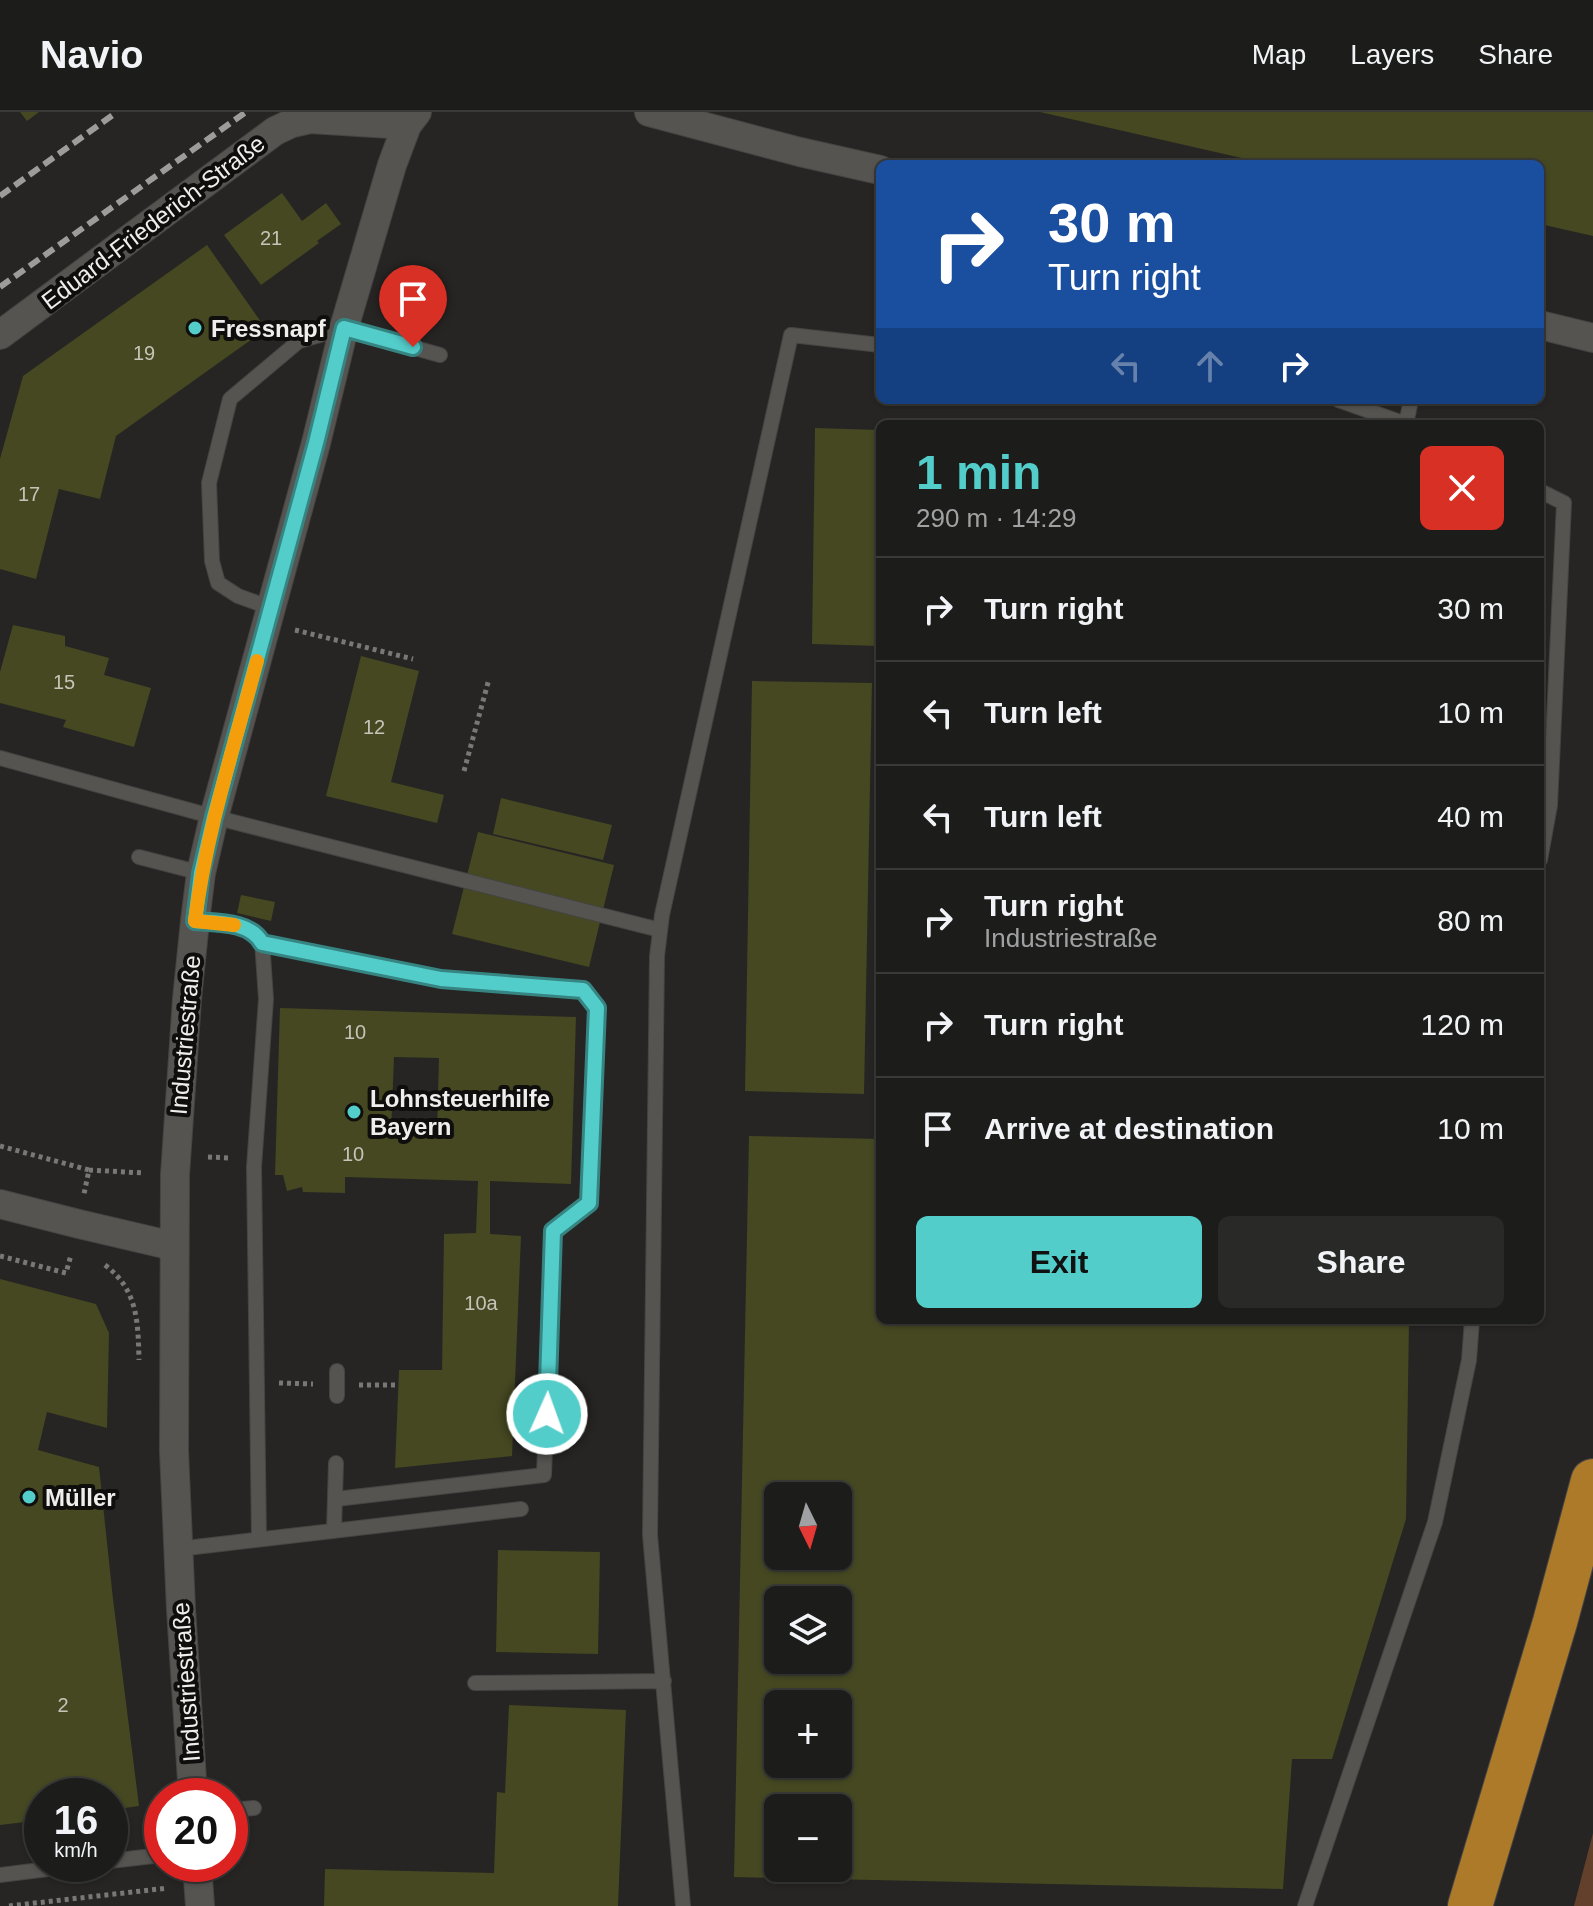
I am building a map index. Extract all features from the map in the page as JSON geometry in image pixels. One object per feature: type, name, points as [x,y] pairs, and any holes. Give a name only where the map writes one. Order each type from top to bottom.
[{"type":"highway","points":[[1470,1906],[1555,1622],[1593,1481]]},
{"type":"street","points":[[649,112],[876,169]]},
{"type":"street","name":"Industriestraße","points":[[192,1778],[174,1451],[173,1246],[175,1165],[187,999],[201,873],[344,328],[392,165],[412,118]]},
{"type":"street","name":"Eduard-Friederich-Straße","points":[[0,335],[275,131],[310,119],[412,118]]},
{"type":"street","points":[[1544,326],[1593,338]]},
{"type":"street","points":[[0,1204],[80,1238],[173,1246]]},
{"type":"street","points":[[198,1882],[200,1906]]},
{"type":"lane","points":[[269,616],[218,583],[212,561],[209,483],[230,399],[299,341],[344,328],[440,355]]},
{"type":"lane","points":[[683,1906],[650,1535],[657,956],[660,930],[791,335],[876,345]]},
{"type":"lane","points":[[1349,404],[1395,420]]},
{"type":"lane","points":[[1544,493],[1564,503],[1550,805],[1544,838]]},
{"type":"lane","points":[[0,758],[214,817],[660,930]]},
{"type":"lane","points":[[139,857],[201,873]]},
{"type":"lane","points":[[195,921],[249,929],[257,934],[262,943],[266,999],[255,1159],[259,1539]]},
{"type":"lane","points":[[262,943],[441,979],[583,990],[597,1008],[589,1203],[553,1231],[544,1475],[336,1499]]},
{"type":"lane","points":[[1305,1906],[1435,1522],[1469,1360],[1472,1324]]},
{"type":"lane","points":[[337,1371],[337,1396]]},
{"type":"lane","points":[[334,1531],[336,1463]]},
{"type":"lane","points":[[178,1549],[521,1509]]},
{"type":"lane","points":[[475,1683],[664,1681]]},
{"type":"lane","points":[[248,1808],[254,1808]]},
{"type":"lane","points":[[0,1875],[24,1872]]},
{"type":"path","points":[[269,616],[413,659]]},
{"type":"path","points":[[464,771],[489,679]]},
{"type":"path","points":[[0,1146],[89,1170],[255,1159]]},
{"type":"path","points":[[0,1256],[66,1273],[72,1250],[80,1238],[89,1170]]},
{"type":"path","points":[[99,1261],[122,1280],[131,1295],[136,1313],[140,1367]]},
{"type":"path","points":[[9,1906],[169,1888]]},
{"type":"shaded area","points":[[1593,1833],[1593,1906],[1574,1906]]},
{"type":"building","points":[[20,112],[39,112],[27,121]]},
{"type":"building","points":[[1040,112],[1593,112],[1593,236],[1544,225],[1544,160],[1250,160]]},
{"type":"building","points":[[282,193],[302,221],[326,203],[341,224],[261,285],[224,235]]},
{"type":"building","points":[[207,245],[266,329],[116,436],[100,499],[59,489],[36,579],[0,569],[0,459],[23,376]]},
{"type":"building","points":[[815,428],[876,430],[876,646],[812,644]]},
{"type":"building","points":[[13,625],[65,636],[65,646],[109,658],[104,675],[151,688],[134,747],[63,727],[66,720],[0,703],[0,672]]},
{"type":"building","points":[[361,656],[419,671],[391,782],[444,795],[437,823],[326,796]]},
{"type":"building","points":[[752,681],[872,683],[864,1094],[745,1091]]},
{"type":"building","points":[[501,798],[612,825],[603,860],[493,834]]},
{"type":"building","points":[[478,832],[614,865],[589,967],[452,934]]},
{"type":"building","points":[[241,895],[275,902],[271,921],[237,913]]},
{"type":"building","points":[[280,1008],[576,1017],[571,1184],[490,1181],[490,1234],[521,1236],[512,1456],[395,1468],[399,1370],[442,1370],[444,1234],[476,1233],[478,1181],[345,1177],[345,1193],[303,1192],[302,1187],[287,1191],[283,1175],[275,1175]],"holes":[[[394,1057],[439,1058],[437,1134],[391,1133]]]},
{"type":"building","points":[[749,1136],[876,1139],[876,1324],[1409,1324],[1406,1519],[1332,1759],[1292,1759],[1283,1889],[852,1880],[852,1794],[764,1794],[764,1878],[734,1877]]},
{"type":"building","points":[[0,1279],[96,1304],[109,1333],[107,1428],[47,1412],[38,1450],[99,1467],[139,1806],[128,1808],[128,1778],[24,1778],[24,1822],[0,1825]]},
{"type":"building","points":[[498,1550],[600,1552],[598,1654],[496,1652]]},
{"type":"building","points":[[509,1705],[626,1710],[618,1906],[324,1906],[325,1869],[494,1873],[497,1792],[505,1793]]},
{"type":"railway","points":[[0,196],[117,112]]},
{"type":"railway","points":[[0,287],[246,112]]},
{"type":"slow traffic","points":[[234,925],[195,921],[201,873],[214,817],[257,661]]},
{"type":"place","name":"Fressnapf","points":[[195,328]]},
{"type":"place","name":"Lohnsteuerhilfe Bayern","points":[[354,1112]]},
{"type":"place","name":"Müller","points":[[29,1497]]},
{"type":"route","points":[[413,347],[344,328],[316,443],[214,817],[201,873],[195,921],[249,929],[257,934],[262,943],[441,979],[583,990],[597,1008],[589,1203],[553,1231],[547,1414]]}]
